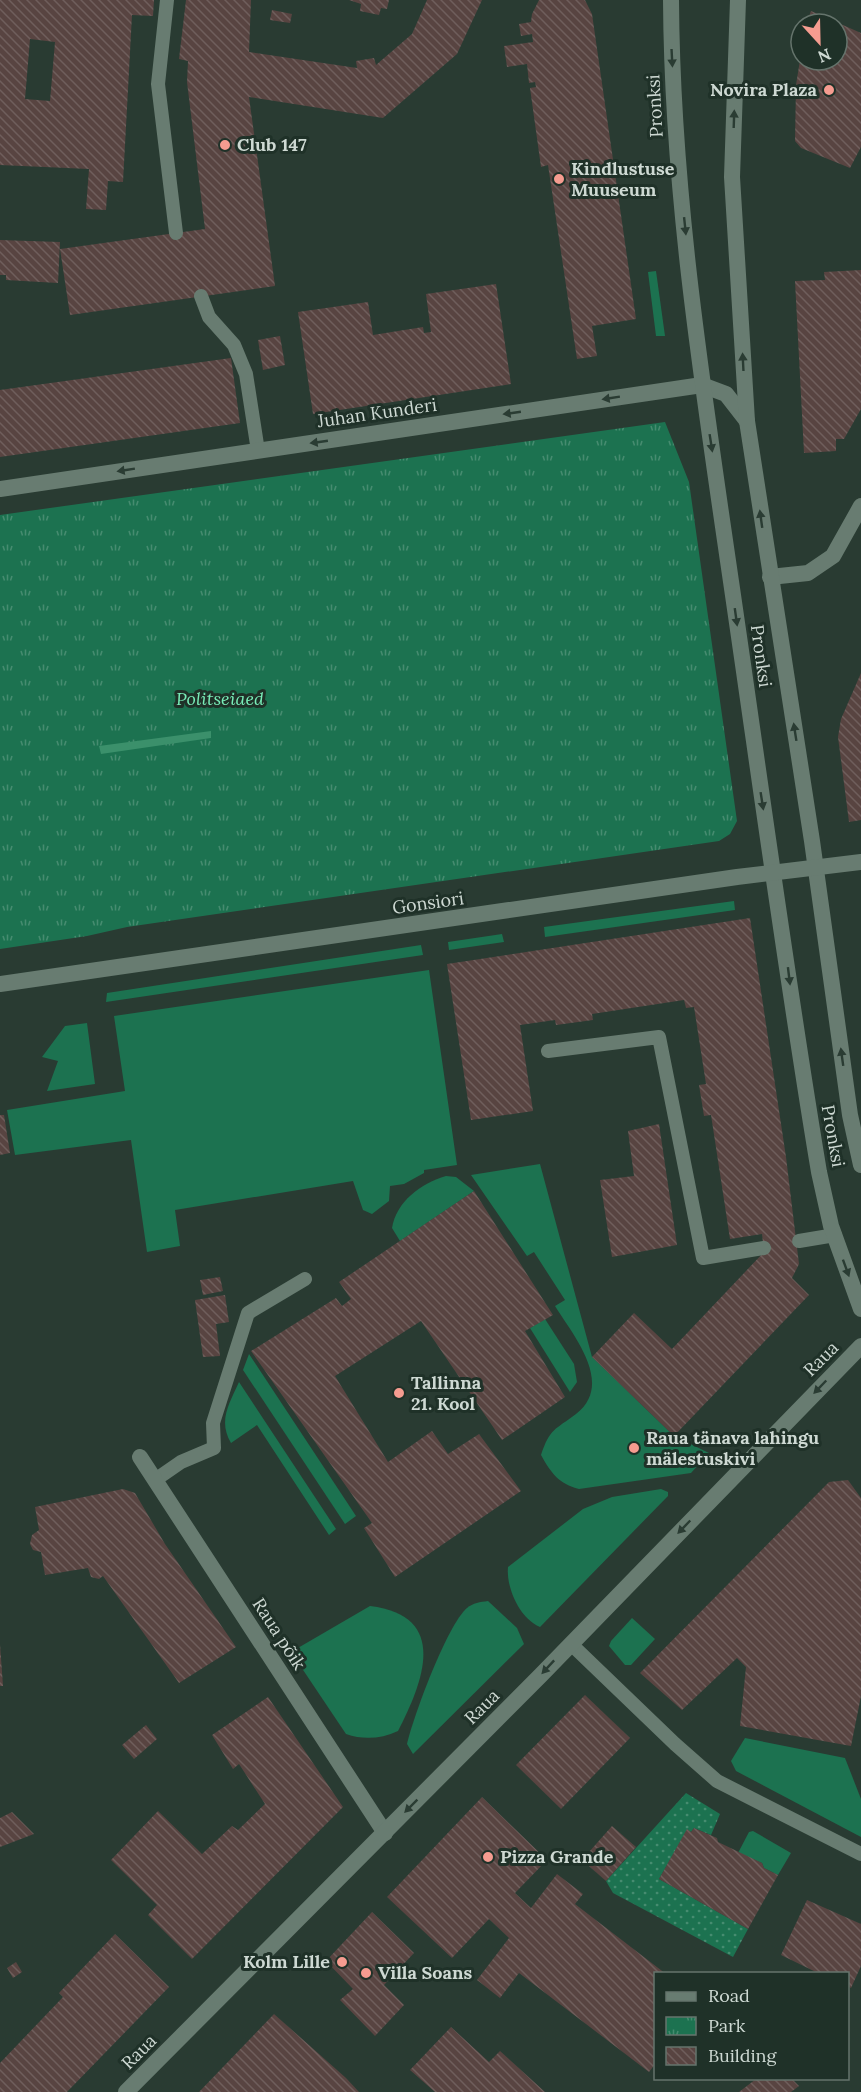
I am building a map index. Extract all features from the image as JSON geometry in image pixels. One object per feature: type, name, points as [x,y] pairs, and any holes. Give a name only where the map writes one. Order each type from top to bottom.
[{"type":"main road","name":"Pronksi","points":[[671,0],[678,167],[702,386],[819,1172],[835,1235],[861,1309]]},
{"type":"main road","name":"Pronksi","points":[[738,0],[732,177],[747,421],[816,868],[850,1115],[861,1165]]},
{"type":"main road","points":[[702,386],[726,394],[747,421]]},
{"type":"main road","name":"Juhan Kunderi","points":[[0,489],[702,386]]},
{"type":"main road","points":[[770,577],[808,573],[833,556],[861,506]]},
{"type":"main road","name":"Gonsiori","points":[[0,984],[861,862]]},
{"type":"main road","name":"Raua","points":[[126,2092],[385,1833],[861,1346]]},
{"type":"main road","name":"Raua põik","points":[[140,1457],[385,1833]]},
{"type":"lane","points":[[167,0],[158,84],[176,233]]},
{"type":"lane","points":[[201,296],[209,316],[234,345],[246,374],[258,450]]},
{"type":"lane","points":[[548,1051],[659,1037],[703,1258],[764,1248]]},
{"type":"lane","points":[[799,1241],[835,1235]]},
{"type":"lane","points":[[155,1480],[181,1462],[214,1448],[213,1423],[248,1313],[305,1279]]},
{"type":"lane","points":[[571,1644],[717,1781],[861,1854]]},
{"type":"green space","points":[[656,271],[665,336],[656,336],[648,272]]},
{"type":"green space","name":"Politseiaed","points":[[665,422],[689,482],[737,821],[730,834],[719,841],[127,927],[87,936],[0,949],[0,515]]},
{"type":"green space","points":[[734,901],[735,910],[545,937],[544,927]]},
{"type":"green space","points":[[502,934],[504,942],[449,950],[448,942]]},
{"type":"green space","points":[[421,945],[423,955],[106,1002],[107,993]]},
{"type":"green space","points":[[429,970],[457,1165],[424,1170],[424,1173],[404,1184],[390,1186],[389,1201],[372,1214],[363,1210],[353,1181],[175,1210],[180,1246],[147,1252],[131,1140],[15,1155],[7,1110],[125,1091],[114,1016]]},
{"type":"green space","points":[[87,1023],[95,1084],[47,1091],[58,1061],[42,1057],[65,1026]]},
{"type":"green space","points":[[540,1164],[592,1357],[674,1436],[709,1453],[691,1473],[579,1489],[556,1477],[541,1455],[550,1434],[576,1414],[587,1402],[592,1389],[591,1374],[580,1345],[555,1306],[565,1300],[534,1252],[527,1256],[471,1175]]},
{"type":"green space","points":[[446,1176],[456,1177],[474,1191],[400,1241],[392,1228],[394,1219],[404,1202],[428,1183]]},
{"type":"green space","points":[[545,1319],[574,1364],[577,1382],[570,1392],[530,1328]]},
{"type":"green space","points":[[249,1354],[356,1516],[345,1524],[243,1370]]},
{"type":"green space","points":[[239,1382],[336,1529],[329,1535],[257,1425],[231,1443],[225,1427],[226,1412]]},
{"type":"green space","points":[[661,1489],[668,1492],[668,1496],[540,1627],[526,1617],[512,1593],[508,1567],[583,1509],[612,1497]]},
{"type":"green space","points":[[488,1601],[517,1628],[524,1644],[413,1754],[407,1744],[410,1731],[441,1651],[467,1608]]},
{"type":"green space","points":[[370,1606],[395,1612],[412,1623],[421,1637],[423,1654],[421,1673],[415,1692],[398,1731],[385,1736],[365,1738],[346,1734],[291,1652]]},
{"type":"green space","points":[[632,1618],[655,1639],[631,1665],[625,1665],[609,1646]]},
{"type":"green space","points":[[745,1738],[845,1758],[861,1799],[861,1837],[736,1771],[731,1761]]},
{"type":"green space","points":[[686,1793],[720,1814],[711,1835],[694,1828],[691,1832],[687,1830],[659,1879],[748,1929],[733,1957],[613,1893],[606,1881]]},
{"type":"green space","points":[[753,1831],[791,1853],[778,1875],[764,1868],[762,1863],[738,1853],[749,1832]]},
{"type":"shaded area","points":[[211,731],[211,738],[101,754],[99,746]]},
{"type":"building","points":[[0,0],[154,0],[153,16],[132,15],[123,182],[108,181],[106,210],[86,209],[89,169],[0,165]],"holes":[[[30,39],[55,42],[50,101],[25,99]]]},
{"type":"building","points":[[186,0],[251,0],[249,52],[357,68],[356,61],[374,58],[376,65],[412,34],[427,0],[482,0],[457,54],[383,118],[249,97],[275,286],[70,315],[60,249],[205,229],[187,82],[188,61],[179,59]]},
{"type":"building","points":[[349,0],[389,0],[387,9],[381,8],[379,15],[360,11],[361,4]]},
{"type":"building","points":[[539,0],[585,0],[592,14],[636,319],[592,326],[597,356],[577,359],[548,165],[541,167],[530,88],[536,87],[535,82],[529,83],[527,64],[507,67],[504,46],[533,42],[532,34],[521,36],[519,24],[531,22]]},
{"type":"building","points":[[272,10],[292,14],[290,23],[270,20]]},
{"type":"building","name":"Novira Plaza","points":[[849,28],[861,33],[861,147],[850,168],[801,148],[795,141],[798,72],[849,72]]},
{"type":"building","points":[[0,240],[60,242],[58,283],[6,280],[6,275],[0,275]]},
{"type":"building","points":[[861,270],[861,409],[844,439],[836,439],[836,451],[804,453],[795,281],[825,280],[824,272]]},
{"type":"building","points":[[496,284],[511,384],[313,414],[298,312],[368,302],[373,335],[423,327],[424,333],[431,332],[426,294]]},
{"type":"building","points":[[280,336],[285,365],[263,370],[258,340]]},
{"type":"building","points":[[231,358],[240,423],[0,457],[0,390]]},
{"type":"building","points":[[861,673],[861,820],[849,822],[838,737],[841,719]]},
{"type":"building","points":[[750,918],[786,1157],[799,1264],[792,1278],[809,1295],[674,1436],[592,1357],[634,1313],[672,1349],[764,1252],[762,1234],[730,1239],[711,1115],[704,1116],[699,1085],[706,1084],[694,1007],[686,1008],[684,1000],[592,1014],[593,1020],[556,1025],[555,1020],[520,1025],[533,1111],[471,1120],[447,964]]},
{"type":"building","points":[[0,1115],[4,1115],[10,1153],[0,1155]]},
{"type":"building","points":[[659,1124],[677,1245],[612,1257],[600,1180],[634,1176],[628,1131]]},
{"type":"building","points":[[474,1191],[553,1315],[525,1331],[565,1397],[502,1440],[421,1321],[335,1376],[388,1462],[432,1431],[448,1454],[479,1434],[521,1491],[395,1577],[364,1528],[372,1523],[251,1351],[336,1298],[342,1306],[351,1299],[339,1282]]},
{"type":"building","points":[[220,1277],[223,1291],[203,1295],[200,1280]]},
{"type":"building","points":[[225,1295],[229,1322],[216,1324],[220,1356],[203,1357],[195,1300]]},
{"type":"building","points":[[848,1480],[861,1498],[861,1696],[851,1746],[740,1726],[746,1667],[737,1658],[682,1710],[640,1673],[829,1482]]},
{"type":"building","points":[[123,1489],[135,1493],[165,1544],[236,1647],[179,1683],[103,1576],[99,1579],[91,1577],[88,1568],[45,1575],[41,1552],[33,1550],[30,1544],[32,1535],[39,1530],[35,1507]]},
{"type":"building","points":[[0,1644],[3,1686],[0,1686]]},
{"type":"building","points":[[585,1695],[630,1738],[561,1809],[516,1765]]},
{"type":"building","points":[[268,1697],[343,1807],[192,1959],[148,1915],[157,1905],[111,1860],[158,1811],[202,1854],[232,1826],[238,1830],[265,1804],[239,1764],[233,1769],[212,1735]]},
{"type":"building","points":[[146,1725],[157,1739],[134,1759],[122,1745]]},
{"type":"building","points":[[482,1797],[547,1860],[515,1893],[531,1908],[557,1874],[583,1894],[575,1904],[663,1972],[654,1972],[654,2066],[649,2072],[519,1973],[500,1998],[477,1980],[509,1938],[489,1919],[452,1958],[387,1897]]},
{"type":"building","points":[[12,1812],[34,1834],[0,1847],[0,1818]]},
{"type":"building","points":[[612,1826],[636,1847],[606,1881],[582,1860]]},
{"type":"building","points":[[694,1828],[762,1863],[764,1868],[778,1875],[748,1929],[659,1879],[687,1829],[691,1832]]},
{"type":"building","points":[[807,1900],[861,1924],[861,1966],[851,1988],[849,1987],[849,1972],[816,1972],[781,1955]]},
{"type":"building","name":"Villa Soans","points":[[372,1912],[414,1953],[384,1985],[404,2005],[375,2036],[340,2000],[353,1989],[326,1961]]},
{"type":"building","points":[[115,1934],[169,1987],[67,2092],[0,2092],[0,2063],[63,1997],[59,1993]]},
{"type":"building","points":[[16,1962],[22,1972],[13,1978],[7,1968]]},
{"type":"building","points":[[274,2014],[346,2078],[359,2092],[199,2092]]},
{"type":"building","points":[[451,2027],[489,2062],[500,2051],[545,2092],[435,2092],[410,2070]]},
{"type":"building","points":[[755,2080],[793,2080],[799,2086],[791,2092],[739,2092]]},
{"type":"place","name":"Novira Plaza","points":[[829,90]]},
{"type":"place","name":"Club 147","points":[[225,145]]},
{"type":"place","name":"Kindlustuse Muuseum","points":[[559,179]]},
{"type":"place","name":"Tallinna 21. Kool","points":[[399,1393]]},
{"type":"place","name":"Raua tänava lahingu mälestuskivi","points":[[634,1448]]},
{"type":"place","name":"Pizza Grande","points":[[488,1857]]},
{"type":"place","name":"Kolm Lille","points":[[342,1962]]},
{"type":"place","name":"Villa Soans","points":[[366,1973]]}]
